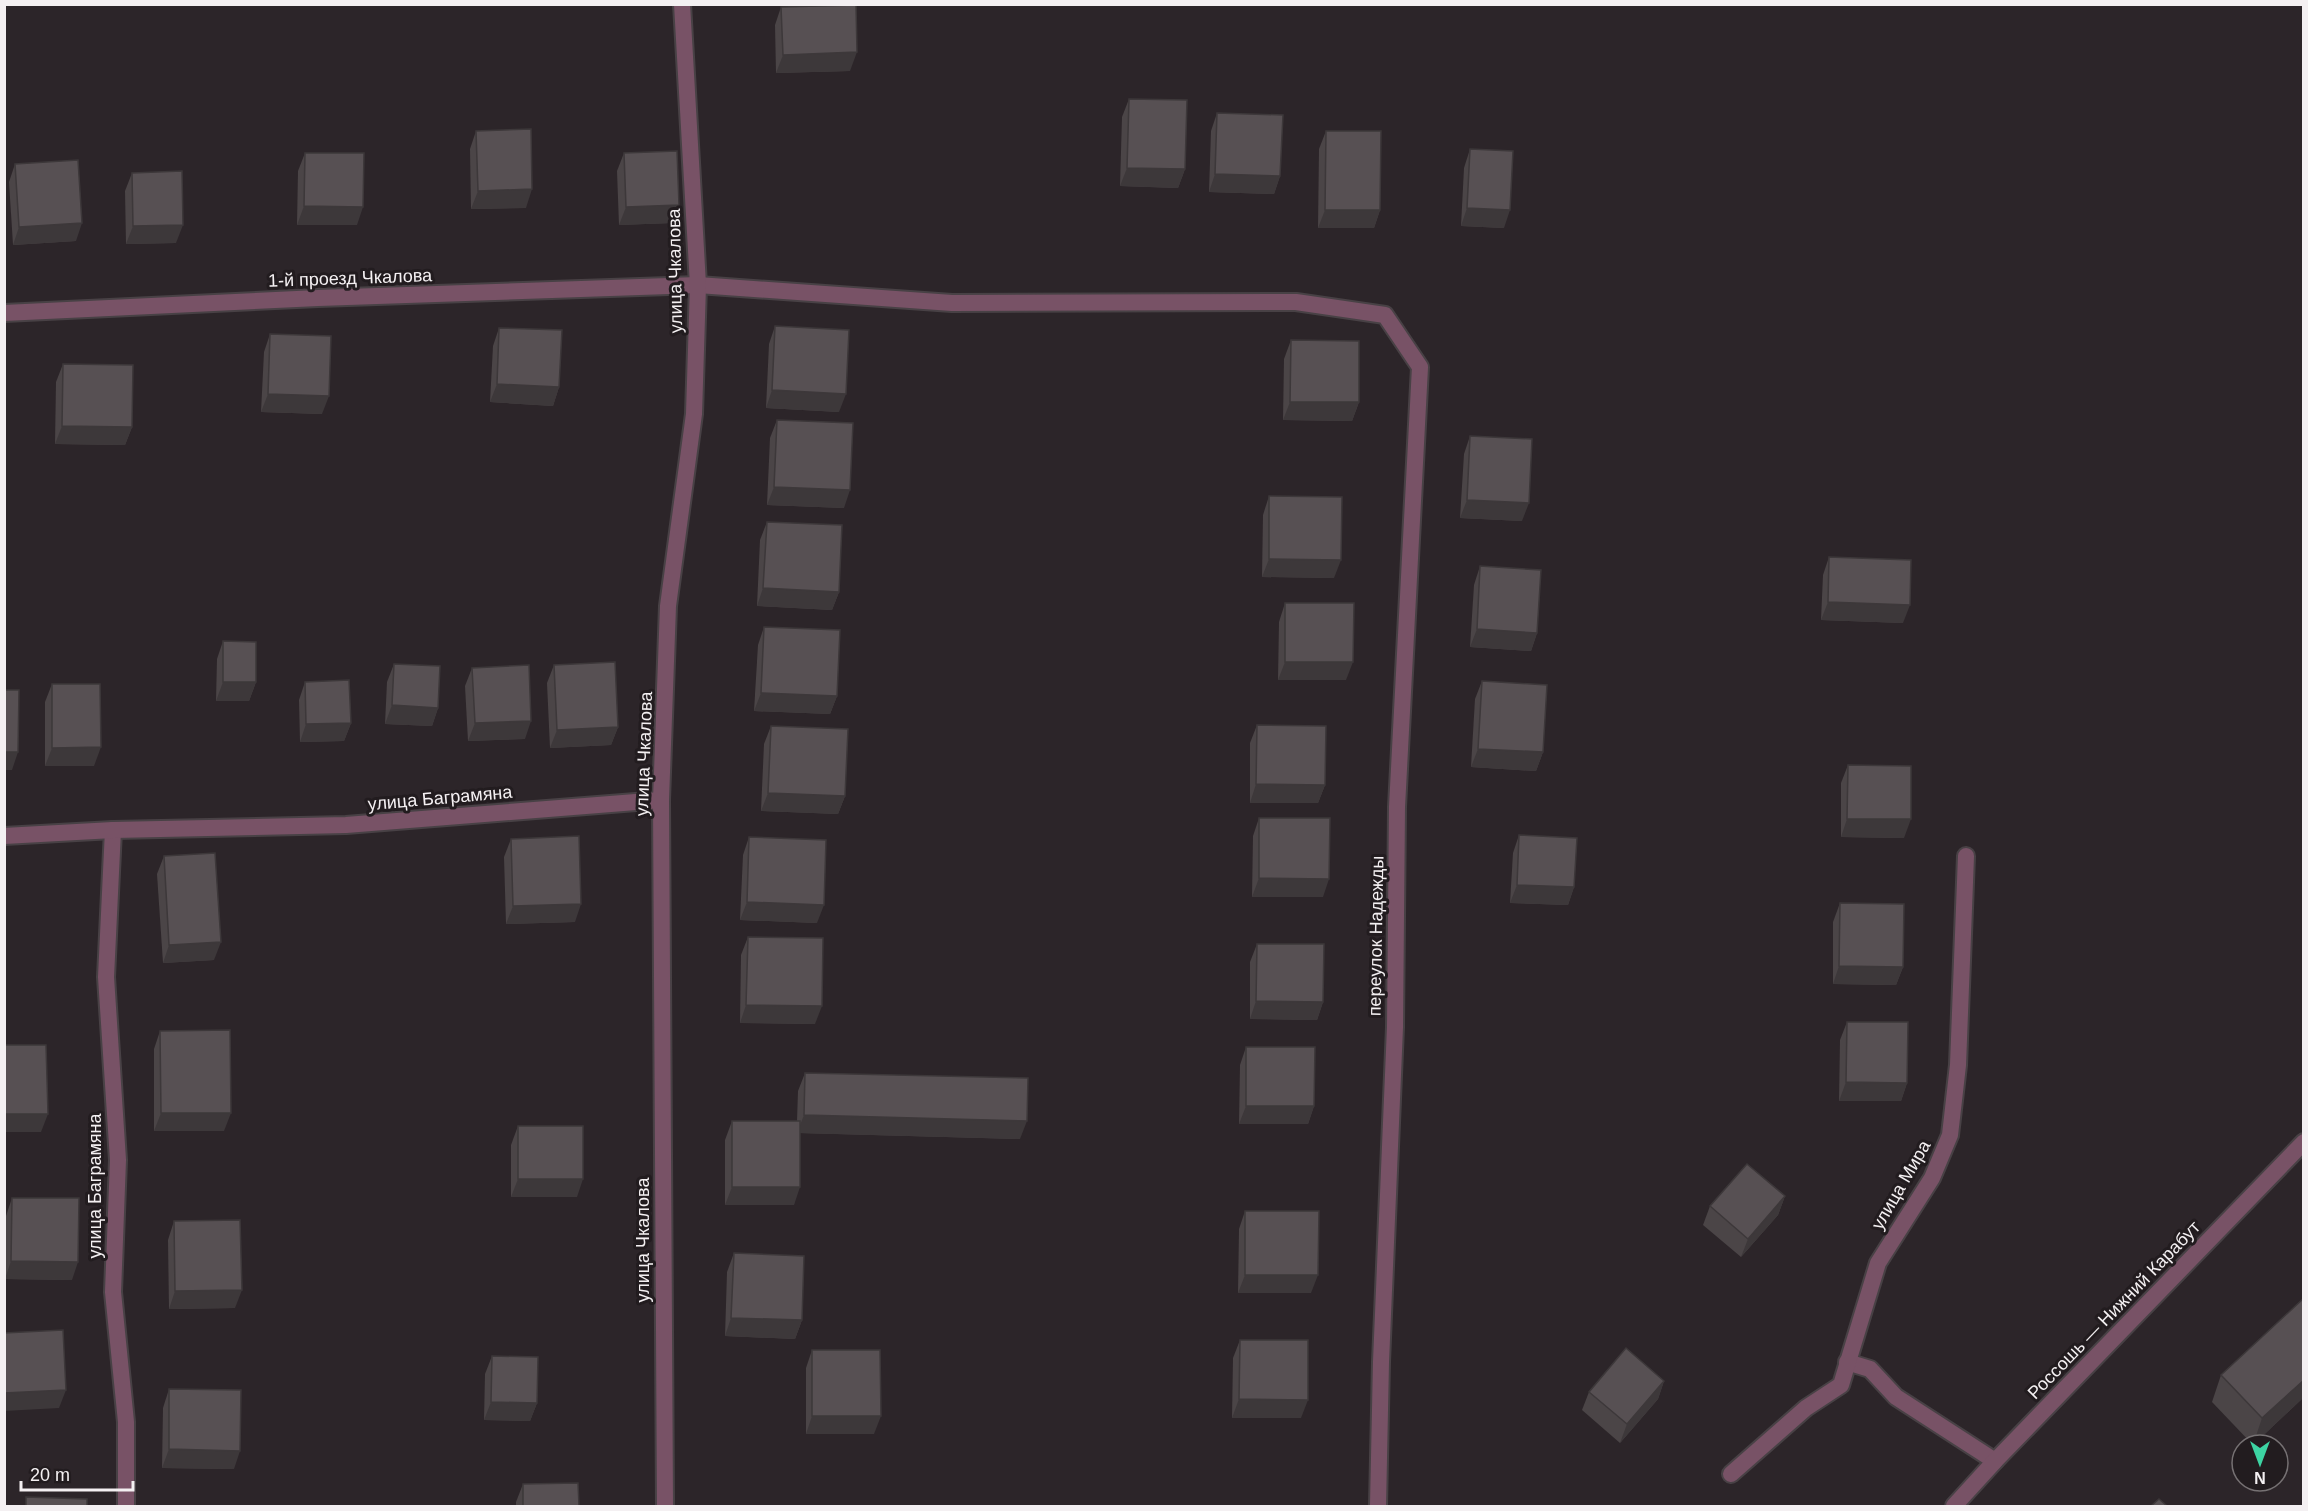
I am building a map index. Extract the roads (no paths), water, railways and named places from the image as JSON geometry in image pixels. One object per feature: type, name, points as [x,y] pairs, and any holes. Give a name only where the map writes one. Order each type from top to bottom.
[{"type":"street","name":"улица Чкалова","points":[[665,1506],[662,800],[668,606],[694,414],[698,285],[682,4]]},
{"type":"street","name":"1-й проезд Чкалова","points":[[4,313],[318,298],[698,285],[952,303],[1296,302],[1385,315],[1420,367]]},
{"type":"street","name":"переулок Надежды","points":[[1378,1506],[1395,1027],[1397,807],[1420,367]]},
{"type":"street","name":"улица Баграмяна","points":[[4,836],[113,830],[346,825],[662,800]]},
{"type":"street","name":"улица Баграмяна","points":[[113,830],[106,977],[118,1160],[113,1292],[126,1422],[126,1506]]},
{"type":"street","name":"улица Мира","points":[[1731,1474],[1806,1408],[1841,1385],[1878,1263],[1932,1178],[1950,1135],[1959,1065],[1966,856]]},
{"type":"street","name":"Россошь — Нижний Карабут","points":[[1954,1506],[2304,1142]]},
{"type":"street","points":[[1847,1362],[1870,1369],[1896,1397],[1995,1461]]}]
